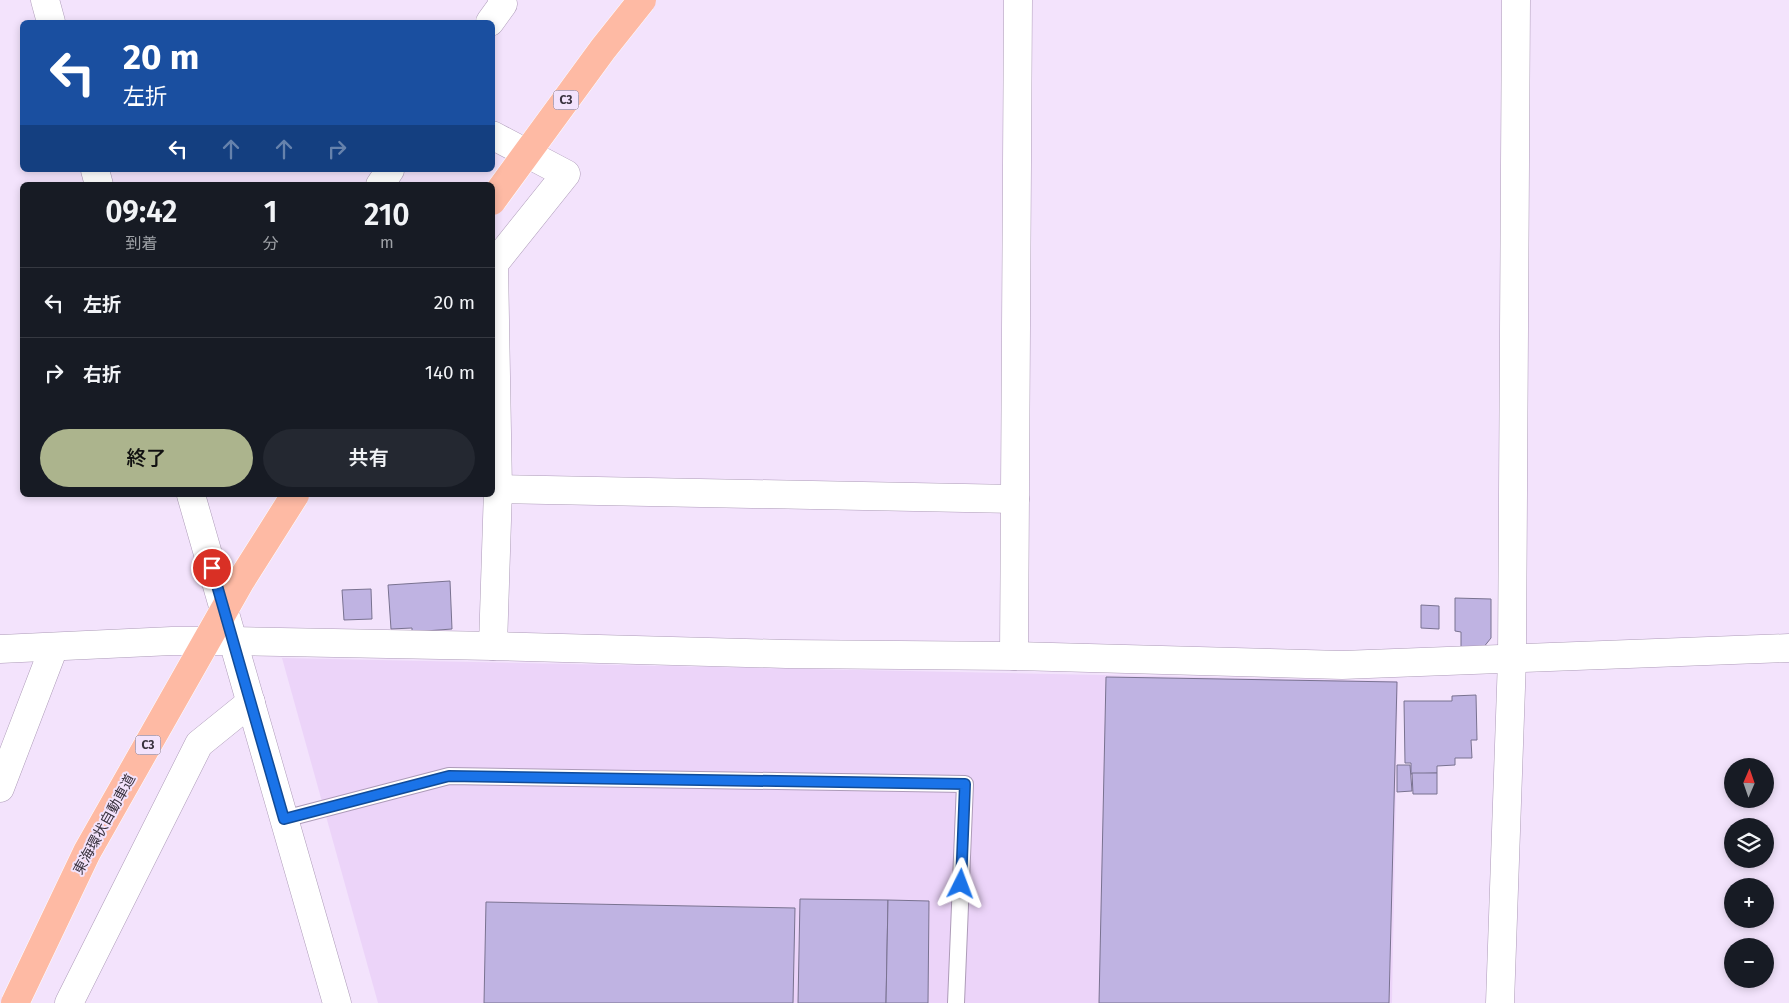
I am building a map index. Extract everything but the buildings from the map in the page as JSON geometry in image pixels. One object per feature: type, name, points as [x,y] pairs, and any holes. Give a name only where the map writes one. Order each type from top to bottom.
[{"type":"highway","name":"C3","points":[[495,198],[603,49],[642,0]]},
{"type":"highway","name":"東海環状自動車道","points":[[15,1003],[87,852],[240,582],[294,497]]},
{"type":"street","points":[[45,0],[50,20]]},
{"type":"street","points":[[491,20],[503,4],[502,0]]},
{"type":"street","points":[[1014,656],[1018,0]]},
{"type":"street","points":[[1500,1003],[1512,659],[1516,0]]},
{"type":"street","points":[[495,137],[566,174],[495,263]]},
{"type":"street","points":[[494,646],[498,489],[495,320]]},
{"type":"street","points":[[498,489],[1015,499]]},
{"type":"street","points":[[192,497],[337,1003]]},
{"type":"street","points":[[0,649],[172,641],[234,641],[786,654],[1014,656],[1342,665],[1789,648]]},
{"type":"street","points":[[0,788],[54,647]]},
{"type":"street","points":[[69,1003],[199,744],[251,702]]},
{"type":"lane","points":[[284,819],[449,776],[965,784],[956,1003]]},
{"type":"shaded area","points":[[282,658],[1398,681],[1392,1003],[378,1003]]},
{"type":"route","points":[[212,568],[284,819],[449,776],[965,784],[961,884]]}]
